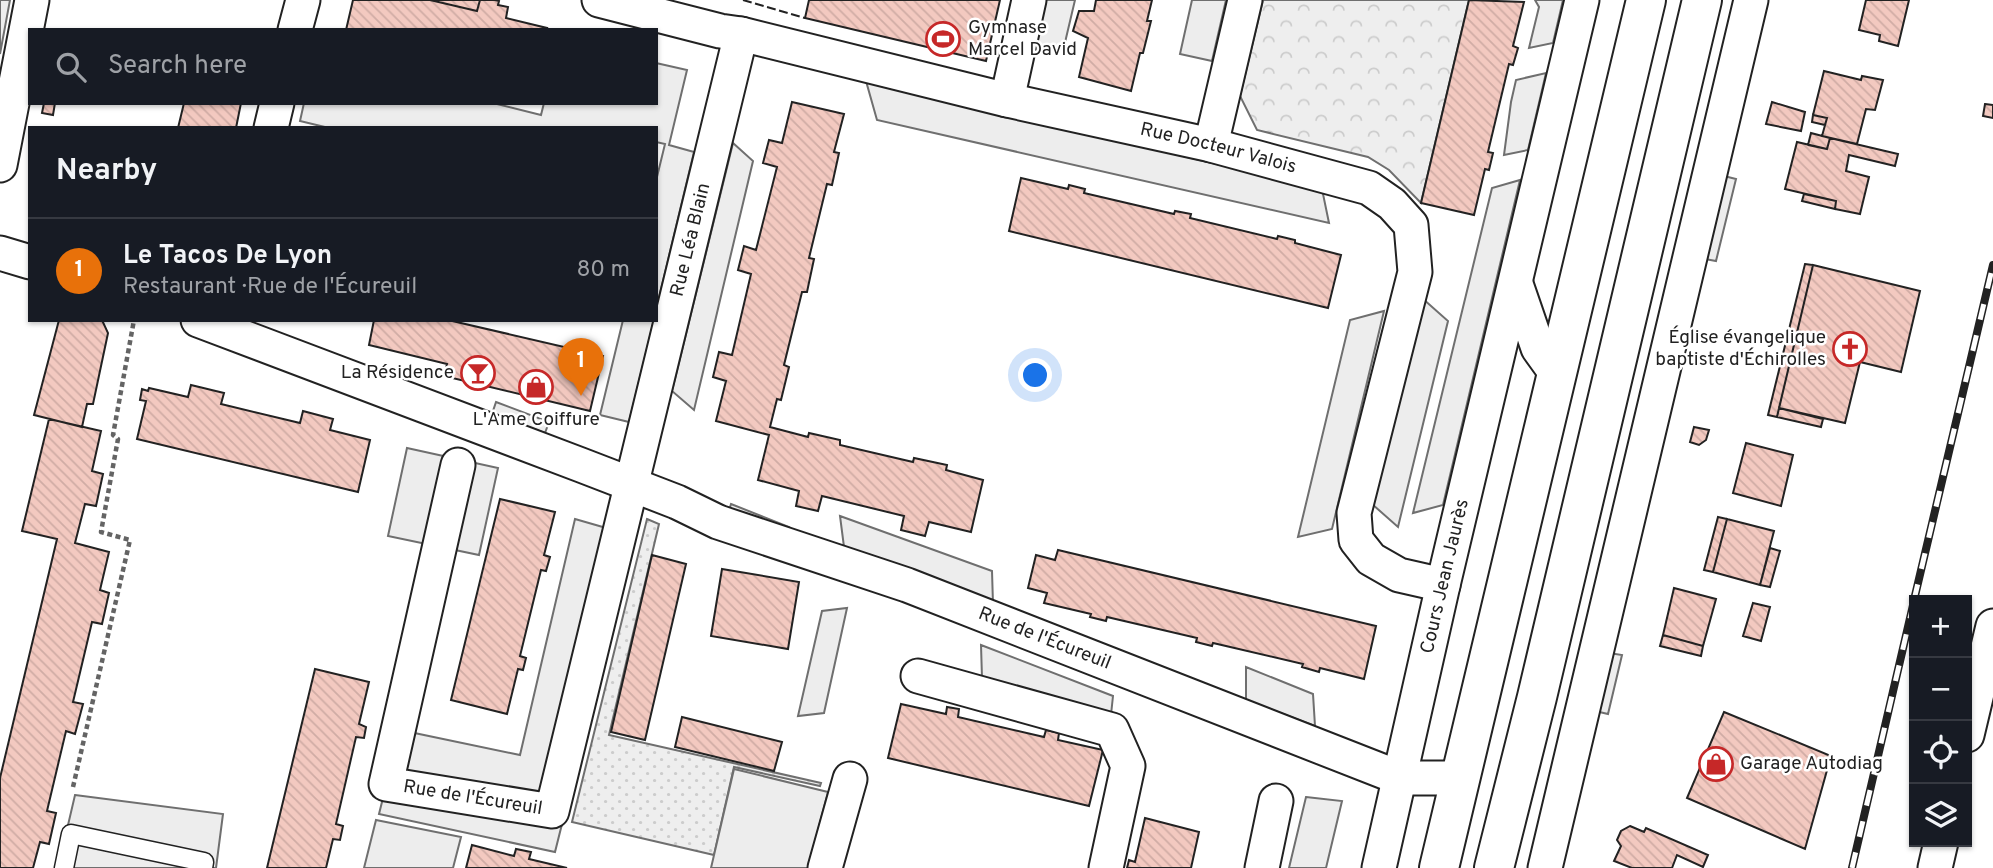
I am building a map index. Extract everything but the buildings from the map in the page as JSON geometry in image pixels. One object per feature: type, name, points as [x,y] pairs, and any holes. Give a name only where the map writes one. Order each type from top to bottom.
[{"type":"main road","points":[[1438,868],[1646,0]]},
{"type":"main road","points":[[1494,868],[1702,0]]},
{"type":"street","points":[[0,165],[32,0]]},
{"type":"street","points":[[296,28],[303,0]]},
{"type":"street","name":"Rue Docteur Valois","points":[[599,0],[1007,100],[1211,145],[1369,188],[1392,204],[1411,225],[1415,272],[1354,513],[1356,541],[1371,559],[1399,575],[1443,585]]},
{"type":"street","points":[[1007,100],[1029,0]]},
{"type":"street","points":[[1211,145],[1245,0]]},
{"type":"street","name":"Cours Jean Jaurès","points":[[1379,868],[1443,585],[1582,0]]},
{"type":"street","points":[[1545,868],[1751,0]]},
{"type":"street","name":"Rue Léa Blain","points":[[630,484],[741,34]]},
{"type":"street","points":[[271,126],[277,105]]},
{"type":"street","points":[[0,253],[28,261]]},
{"type":"street","points":[[1516,284],[1538,348],[1556,373]]},
{"type":"street","points":[[1623,329],[1679,306]]},
{"type":"street","name":"Rue de l'Écureuil","points":[[213,323],[677,502],[718,522],[907,585],[1400,778],[1460,778]]},
{"type":"street","name":"Rue de l'Écureuil","points":[[458,465],[386,785],[552,811],[630,484]]},
{"type":"street","points":[[1970,721],[1993,626]]},
{"type":"street","points":[[918,676],[1112,730],[1129,766],[1106,868]]},
{"type":"street","points":[[1537,697],[1573,745]]},
{"type":"street","points":[[825,868],[850,779]]},
{"type":"street","points":[[1262,868],[1276,801]]},
{"type":"street","points":[[1935,868],[1940,847]]},
{"type":"lane","points":[[64,868],[71,834],[204,862],[203,868]]},
{"type":"path","points":[[73,787],[130,541],[101,532],[118,439],[113,435],[134,322]]},
{"type":"green space","points":[[1263,0],[1469,0],[1421,203],[1389,170],[1368,157],[1257,130],[1240,96]]},
{"type":"green space","points":[[647,519],[659,524],[609,735],[821,783],[820,786],[734,767],[714,855],[572,822]]},
{"type":"shaded area","points":[[0,0],[10,0],[0,54]]},
{"type":"shaded area","points":[[1044,0],[1075,0],[1063,51],[1035,44]]},
{"type":"shaded area","points":[[1192,0],[1226,0],[1212,61],[1180,54]]},
{"type":"shaded area","points":[[1535,0],[1563,0],[1553,43],[1529,48],[1539,7]]},
{"type":"shaded area","points":[[658,63],[687,70],[669,145],[694,152],[658,302],[658,173],[665,144],[658,142],[658,126],[321,126],[300,121],[304,105],[501,105],[541,115],[544,105],[658,105]]},
{"type":"shaded area","points":[[1546,73],[1528,150],[1504,155],[1516,80]]},
{"type":"shaded area","points":[[866,81],[1322,189],[1329,223],[877,120]]},
{"type":"shaded area","points":[[733,143],[753,161],[694,410],[672,391]]},
{"type":"shaded area","points":[[1724,176],[1736,179],[1716,261],[1705,259]]},
{"type":"shaded area","points":[[1520,180],[1443,505],[1413,513],[1492,188]]},
{"type":"shaded area","points":[[1422,298],[1448,321],[1398,527],[1372,504]]},
{"type":"shaded area","points":[[1384,311],[1332,529],[1298,537],[1350,320]]},
{"type":"shaded area","points":[[623,322],[654,322],[629,422],[600,415]]},
{"type":"shaded area","points":[[496,402],[549,422],[545,433],[492,414]]},
{"type":"shaded area","points":[[407,448],[498,468],[479,555],[388,536]]},
{"type":"shaded area","points":[[731,504],[789,527],[785,537],[728,514]]},
{"type":"shaded area","points":[[840,516],[992,571],[993,604],[844,547]]},
{"type":"shaded area","points":[[575,519],[634,536],[555,852],[379,814],[400,730],[520,755]]},
{"type":"shaded area","points":[[847,608],[824,713],[798,716],[822,611]]},
{"type":"shaded area","points":[[981,645],[1113,696],[1110,724],[982,678]]},
{"type":"shaded area","points":[[1609,653],[1622,655],[1608,714],[1595,711]]},
{"type":"shaded area","points":[[1246,667],[1313,694],[1315,726],[1246,700]]},
{"type":"shaded area","points":[[734,769],[828,792],[808,868],[711,868]]},
{"type":"shaded area","points":[[75,795],[223,814],[216,868],[58,868]]},
{"type":"shaded area","points":[[1306,797],[1342,801],[1326,868],[1289,868]]},
{"type":"shaded area","points":[[376,820],[461,837],[453,868],[364,868]]},
{"type":"railway","points":[[1915,595],[1993,265]]},
{"type":"railway","points":[[1852,868],[1909,623]]},
{"type":"fence","points":[[743,0],[805,18]]},
{"type":"place","name":"Gymnase Marcel David","points":[[943,39]]},
{"type":"place","name":"Église évangelique baptiste d'Échirolles","points":[[1850,349]]},
{"type":"place","name":"La Résidence","points":[[478,373]]},
{"type":"place","name":"L'Ame Coiffure","points":[[536,387]]},
{"type":"place","name":"Le Tacos De Lyon","points":[[581,396]]},
{"type":"place","name":"Garage Autodiag","points":[[1716,764]]}]
